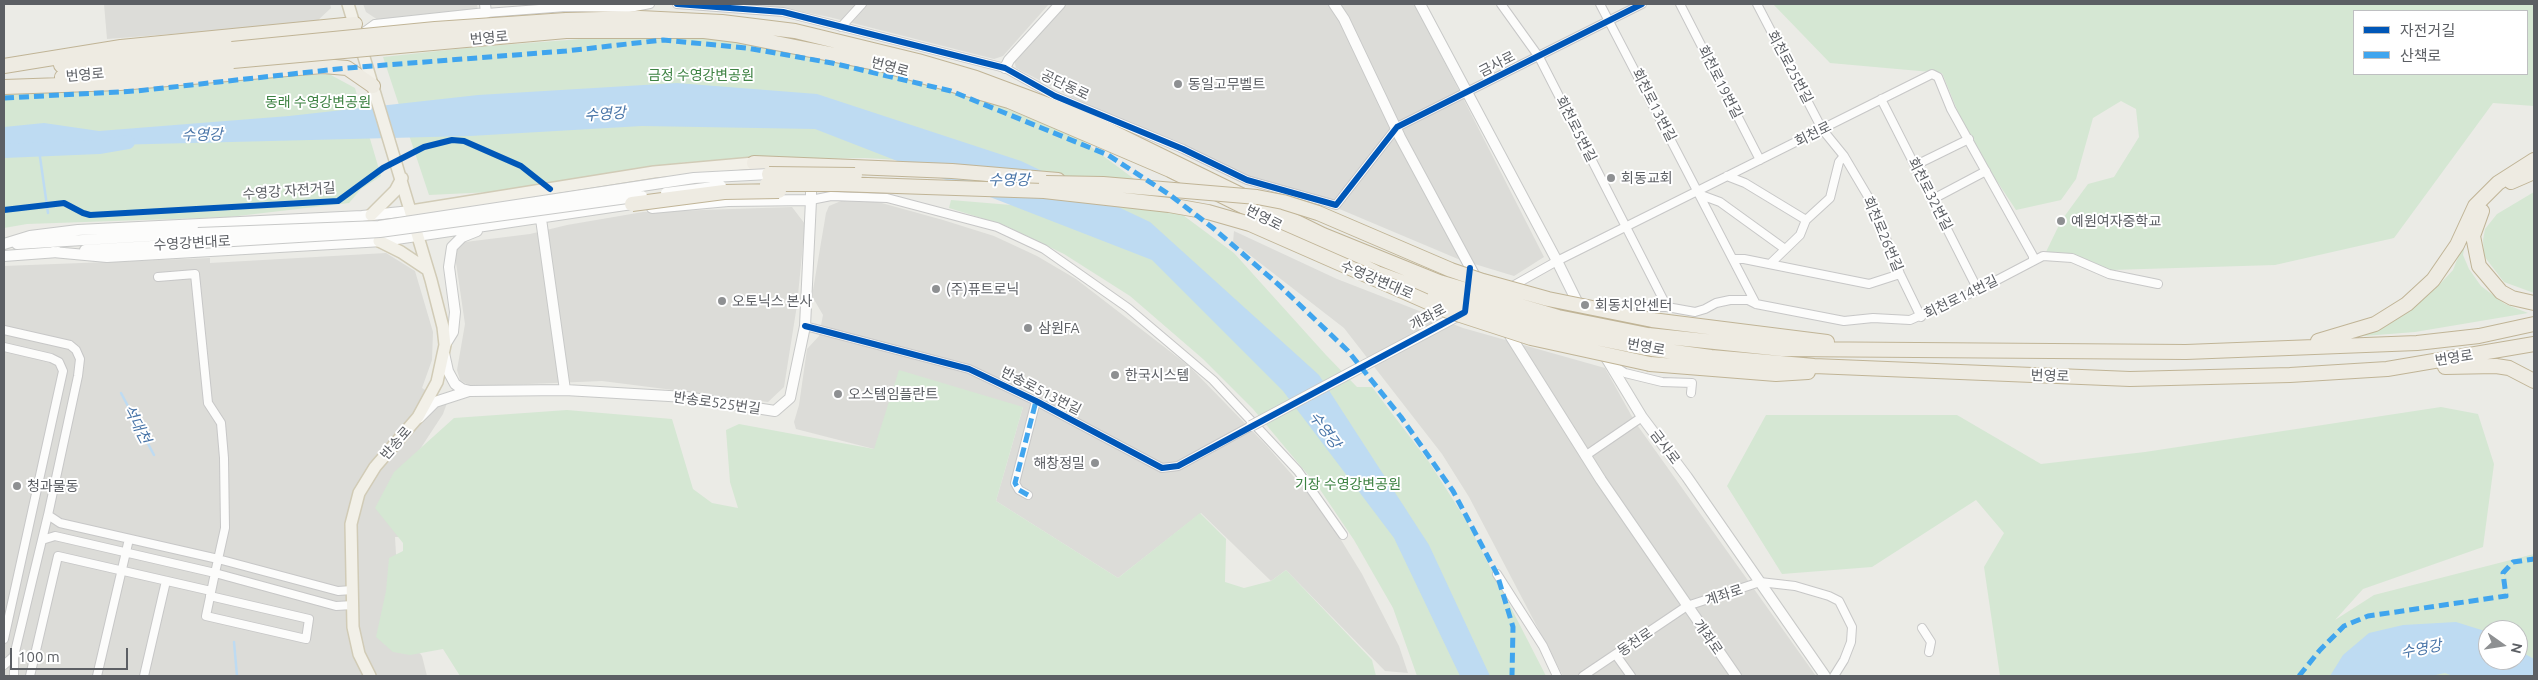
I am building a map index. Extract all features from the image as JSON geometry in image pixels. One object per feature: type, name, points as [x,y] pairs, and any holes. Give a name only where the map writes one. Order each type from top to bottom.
[{"type":"highway","name":"번영로","points":[[4,71],[232,55],[566,25],[704,31],[736,35],[880,64],[1009,101],[1170,170],[1377,273],[1437,288],[1546,328],[1647,341],[1782,349],[2186,352],[2417,343],[2479,336],[2534,324]]},
{"type":"highway","points":[[4,66],[121,47],[357,30]]},
{"type":"highway","name":"번영로","points":[[4,83],[232,55]]},
{"type":"highway","points":[[4,87],[120,83],[323,66],[348,68],[373,86]]},
{"type":"highway","points":[[2292,348],[2375,324],[2407,304],[2433,280],[2457,245],[2475,206],[2498,183],[2534,160]]},
{"type":"highway","points":[[754,163],[952,171],[1104,191]]},
{"type":"highway","points":[[2534,172],[2499,190],[2484,206],[2473,236],[2479,266],[2490,281],[2501,292],[2512,298],[2534,303]]},
{"type":"highway","points":[[768,179],[837,174],[1104,191],[1257,197],[1283,202],[1318,213],[1451,270],[1548,299],[1652,313],[1885,350]]},
{"type":"highway","points":[[632,204],[724,192],[782,190],[1104,191]]},
{"type":"highway","name":"수영강변대로","points":[[1104,191],[1208,212],[1250,224],[1448,311],[1531,338],[1650,364],[1776,374],[1882,369]]},
{"type":"highway","name":"번영로","points":[[1647,341],[1712,357],[1882,369],[2130,379],[2290,375],[2387,369],[2534,344]]},
{"type":"highway","points":[[2387,369],[2496,366],[2509,368],[2534,381]]},
{"type":"main road","points":[[348,4],[357,30],[375,25],[486,8]]},
{"type":"main road","points":[[1005,68],[1009,60],[1060,4]]},
{"type":"main road","name":"개좌로","points":[[1334,4],[1397,127],[1400,137],[1489,300],[1585,456],[1736,676]]},
{"type":"main road","name":"금사로","points":[[1420,4],[1557,261],[1609,363],[1642,417],[1688,477],[1825,676]]},
{"type":"main road","name":"반송로","points":[[357,30],[428,270],[443,327],[444,348],[437,382],[413,424],[375,467],[359,493],[351,524],[353,627],[359,654],[370,676]]},
{"type":"main road","points":[[4,245],[30,236],[78,230],[372,215],[411,211],[654,172],[754,163]]},
{"type":"main road","name":"반송로525번길","points":[[413,424],[435,402],[470,391],[565,390],[686,397],[775,411],[790,398],[805,326],[811,182],[796,171],[748,169],[687,173],[654,172]]},
{"type":"main road","points":[[372,215],[395,191],[402,178]]},
{"type":"main road","points":[[200,238],[379,226],[694,178],[768,179]]},
{"type":"main road","points":[[379,237],[768,179]]},
{"type":"main road","points":[[544,218],[562,219],[620,211],[728,201],[811,200]]},
{"type":"main road","points":[[53,252],[107,257],[418,235],[632,204]]},
{"type":"main road","points":[[544,218],[565,390]]},
{"type":"main road","points":[[470,391],[462,389],[455,384],[448,370],[444,348],[453,332],[455,312],[449,267],[452,248],[462,237],[490,225]]},
{"type":"main road","points":[[379,237],[428,270]]},
{"type":"main road","name":"수영강변대로","points":[[4,245],[200,238],[379,237]]},
{"type":"main road","name":"수영강변대로","points":[[4,256],[200,238]]},
{"type":"main road","name":"개좌로","points":[[1251,426],[1464,312],[1470,268]]},
{"type":"main road","points":[[1464,312],[1489,300]]},
{"type":"street","points":[[486,8],[629,8],[650,4]]},
{"type":"street","name":"공단동로","points":[[677,4],[782,12],[1005,68],[1055,96],[1183,149],[1247,180],[1336,205],[1397,127]]},
{"type":"street","points":[[841,27],[862,4]]},
{"type":"street","name":"회천로5번길","points":[[1501,4],[1539,57],[1626,228]]},
{"type":"street","name":"회천로13번길","points":[[1600,4],[1700,193]]},
{"type":"street","points":[[1539,57],[1642,4]]},
{"type":"street","name":"회천로19번길","points":[[1680,4],[1760,160]]},
{"type":"street","name":"회천로25번길","points":[[1757,4],[1822,129]]},
{"type":"street","name":"금사로","points":[[1466,93],[1539,57]]},
{"type":"street","name":"회천로","points":[[1489,300],[1557,261],[1700,193],[1727,176],[1932,74],[1938,77],[1968,139],[2033,260]]},
{"type":"street","points":[[1397,127],[1466,93]]},
{"type":"street","name":"회천로32번길","points":[[1881,99],[1978,290]]},
{"type":"street","name":"회천로26번길","points":[[1822,129],[1844,156],[1873,205],[1900,274],[1921,317]]},
{"type":"street","points":[[1916,165],[1968,139]]},
{"type":"street","points":[[1770,264],[1800,235],[1806,220],[1830,198],[1839,162],[1844,156]]},
{"type":"street","points":[[1933,199],[1986,171]]},
{"type":"street","points":[[1727,176],[1754,188],[1806,220]]},
{"type":"street","points":[[1700,193],[1720,202],[1784,249]]},
{"type":"street","points":[[1700,193],[1756,304]]},
{"type":"street","points":[[811,200],[831,196],[887,198],[997,227],[1044,249],[1128,308],[1213,380],[1298,471],[1343,535]]},
{"type":"street","points":[[1626,228],[1667,307]]},
{"type":"street","name":"회천로14번길","points":[[1616,320],[1652,313],[1667,307],[1695,312],[1730,300],[1748,300],[1756,304],[1844,321],[1873,318],[1910,320],[1921,317],[1978,290],[2043,256],[2072,258],[2109,274],[2158,284]]},
{"type":"street","points":[[1734,259],[1770,264],[1869,284],[1900,274]]},
{"type":"street","points":[[30,676],[58,556],[166,581],[210,594],[309,619],[306,638],[206,616],[210,594],[225,528],[224,458],[221,423],[208,403],[195,274],[158,277]]},
{"type":"street","points":[[1584,315],[1616,320],[1609,363],[1625,373],[1662,382],[1692,383],[1691,393]]},
{"type":"street","name":"반송로513번길","points":[[805,326],[969,369],[1036,401],[1162,468],[1178,466],[1251,426]]},
{"type":"street","points":[[4,330],[70,345],[76,350],[80,359],[48,515],[14,656],[14,676]]},
{"type":"street","points":[[4,347],[51,358],[59,362],[63,371],[4,639]]},
{"type":"street","points":[[1028,495],[1019,490],[1015,483],[1036,401]]},
{"type":"street","points":[[1585,456],[1642,417]]},
{"type":"street","points":[[48,515],[60,523],[218,559],[338,591],[352,590]]},
{"type":"street","points":[[42,540],[55,536],[215,573],[336,606],[353,605]]},
{"type":"street","points":[[97,676],[129,539]]},
{"type":"street","points":[[1497,574],[1543,646],[1557,676]]},
{"type":"street","points":[[144,676],[166,581]]},
{"type":"street","points":[[1760,582],[1795,586],[1829,596],[1839,601],[1852,626],[1851,642],[1844,660],[1834,676]]},
{"type":"street","name":"계좌로","points":[[1687,606],[1760,582]]},
{"type":"street","name":"동천로","points":[[1583,676],[1687,606]]},
{"type":"street","points":[[1922,628],[1931,642],[1929,652]]},
{"type":"street","points":[[1616,655],[1631,676]]},
{"type":"street","points":[[4,665],[14,656]]},
{"type":"shaded area","points":[[104,4],[330,4],[331,8],[315,23],[107,39]]},
{"type":"shaded area","points":[[363,4],[477,4],[478,11],[378,20],[366,12]]},
{"type":"shaded area","points":[[736,4],[1049,4],[1003,56],[994,59],[829,17],[772,6]]},
{"type":"shaded area","points":[[1065,4],[1415,4],[1544,257],[1514,276],[1458,259],[1292,189],[1241,174],[1174,140],[1093,108],[1016,68],[1014,60]]},
{"type":"shaded area","points":[[841,201],[878,202],[943,220],[994,236],[1037,256],[1076,279],[1189,366],[1266,445],[1322,509],[1362,574],[1399,646],[1408,673],[1385,671],[1286,570],[1271,581],[1201,513],[1118,578],[996,501],[1023,407],[874,449],[796,429],[794,422],[799,405],[807,349],[819,336],[823,315],[812,296],[826,213],[829,206]]},
{"type":"shaded area","points":[[792,207],[805,224],[797,305],[784,387],[768,402],[602,381],[470,386],[460,380],[457,370],[465,324],[455,256],[456,249],[465,242],[530,234],[567,225],[643,212]]},
{"type":"shaded area","points":[[1234,231],[1337,279],[1463,328],[1605,368],[1635,422],[1816,676],[1563,676],[1469,497],[1442,454],[1344,328],[1233,242]]},
{"type":"shaded area","points":[[386,253],[415,271],[433,332],[432,360],[422,388],[447,403],[443,414],[411,463],[401,537],[395,537],[396,554],[401,568],[419,652],[422,656],[427,676],[4,676],[4,266],[210,258],[210,263]]},
{"type":"green space","points":[[1773,4],[2534,4],[2534,106],[2493,103],[2394,238],[2275,265],[2111,270],[2045,254],[2061,221],[2088,184],[2114,177],[2139,137],[2136,109],[2121,101],[2093,118],[2076,179],[2061,200],[2016,210],[1969,139],[1942,73],[1830,63]]},
{"type":"green space","points":[[621,36],[706,37],[784,48],[960,90],[1079,138],[1234,253],[1357,387],[1372,387],[1429,462],[1466,520],[1546,676],[1417,676],[1393,608],[1354,540],[1319,488],[1253,409],[1203,359],[1130,296],[1064,254],[1004,225],[949,208],[951,200],[1059,209],[930,162],[865,158],[686,162],[513,191],[429,195],[383,57],[475,47]]},
{"type":"green space","name":"동래 수영강변공원","points":[[329,74],[355,88],[381,176],[361,189],[349,203],[229,217],[27,224],[4,228],[4,93],[195,80]]},
{"type":"green space","points":[[2534,192],[2534,293],[2504,282],[2484,256],[2483,240],[2485,229],[2497,214]]},
{"type":"green space","points":[[2466,237],[2463,255],[2469,269],[2481,286],[2505,304],[2528,313],[2415,332],[2351,337],[2415,304],[2440,284],[2453,270]]},
{"type":"green space","points":[[899,370],[1023,407],[996,501],[1118,578],[1200,513],[1226,539],[1225,582],[1244,588],[1271,581],[1286,570],[1372,660],[1376,676],[460,676],[443,649],[410,655],[393,652],[376,637],[386,591],[389,558],[403,551],[403,543],[375,508],[394,472],[454,418],[567,410],[672,419],[693,489],[712,503],[738,508],[730,482],[726,430],[739,424],[874,449]]},
{"type":"green space","points":[[2441,407],[2478,414],[2494,464],[2483,547],[2363,589],[2335,620],[2374,595],[2534,554],[2534,676],[2000,676],[1984,567],[2004,533],[1976,500],[1872,567],[1782,574],[1727,486],[1766,415],[1957,415],[2041,464],[2145,452]]},
{"type":"water","name":"수영강","points":[[677,83],[817,94],[1021,161],[1150,222],[1319,375],[1429,545],[1490,676],[1460,676],[1394,538],[1283,391],[1152,260],[815,129],[642,126],[470,136],[111,145],[4,153],[4,127],[44,123],[99,131],[289,116],[478,95]]},
{"type":"water","name":"수영강","points":[[2456,622],[2478,629],[2478,670],[2528,670],[2528,656],[2534,659],[2534,676],[2453,676],[2445,673],[2431,676],[2330,676],[2343,655],[2369,633],[2403,625]]},
{"type":"waterway","name":"수영강","points":[[4,151],[99,147],[128,142]]},
{"type":"waterway","name":"석대천","points":[[39,150],[48,213]]},
{"type":"waterway","name":"석대천","points":[[121,393],[154,455]]},
{"type":"waterway","name":"석대천","points":[[234,642],[237,676]]},
{"type":"marked path","points":[[4,98],[136,91],[347,68],[566,51],[663,40],[747,48],[832,63],[951,91],[1108,155],[1170,195],[1213,228],[1280,286],[1348,351],[1401,417],[1453,491],[1497,574],[1513,627],[1512,676]]},
{"type":"marked path","points":[[1028,495],[1019,490],[1015,483],[1036,401]]},
{"type":"marked path","points":[[2299,676],[2320,650],[2344,626],[2368,616],[2506,596],[2503,573],[2513,562],[2534,559]]},
{"type":"cycle path","points":[[677,4],[783,12],[1005,68],[1055,96],[1183,149],[1247,180],[1336,205],[1397,127],[1642,4]]},
{"type":"cycle path","name":"수영강 자전거길","points":[[4,210],[64,203],[90,215],[338,201],[383,168],[424,147],[452,140],[464,141],[521,166],[550,189]]},
{"type":"cycle path","points":[[805,326],[969,369],[1036,401],[1162,468],[1178,466],[1465,312],[1470,268]]},
{"type":"place","name":"동일고무벨트","points":[[1178,84]]},
{"type":"place","name":"회동교회","points":[[1611,178]]},
{"type":"place","name":"예원여자중학교","points":[[2061,221]]},
{"type":"place","name":"(주)퓨트로닉","points":[[936,289]]},
{"type":"place","name":"오토닉스 본사","points":[[722,301]]},
{"type":"place","name":"회동치안센터","points":[[1585,305]]},
{"type":"place","name":"삼원FA","points":[[1028,328]]},
{"type":"place","name":"한국시스템","points":[[1115,375]]},
{"type":"place","name":"오스템임플란트","points":[[838,394]]},
{"type":"place","name":"해창정밀","points":[[1095,463]]},
{"type":"place","name":"청과물동","points":[[17,486]]},
{"type":"park label","name":"금정 수영강변공원","points":[[701,75]]},
{"type":"park label","name":"기장 수영강변공원","points":[[1348,484]]}]
